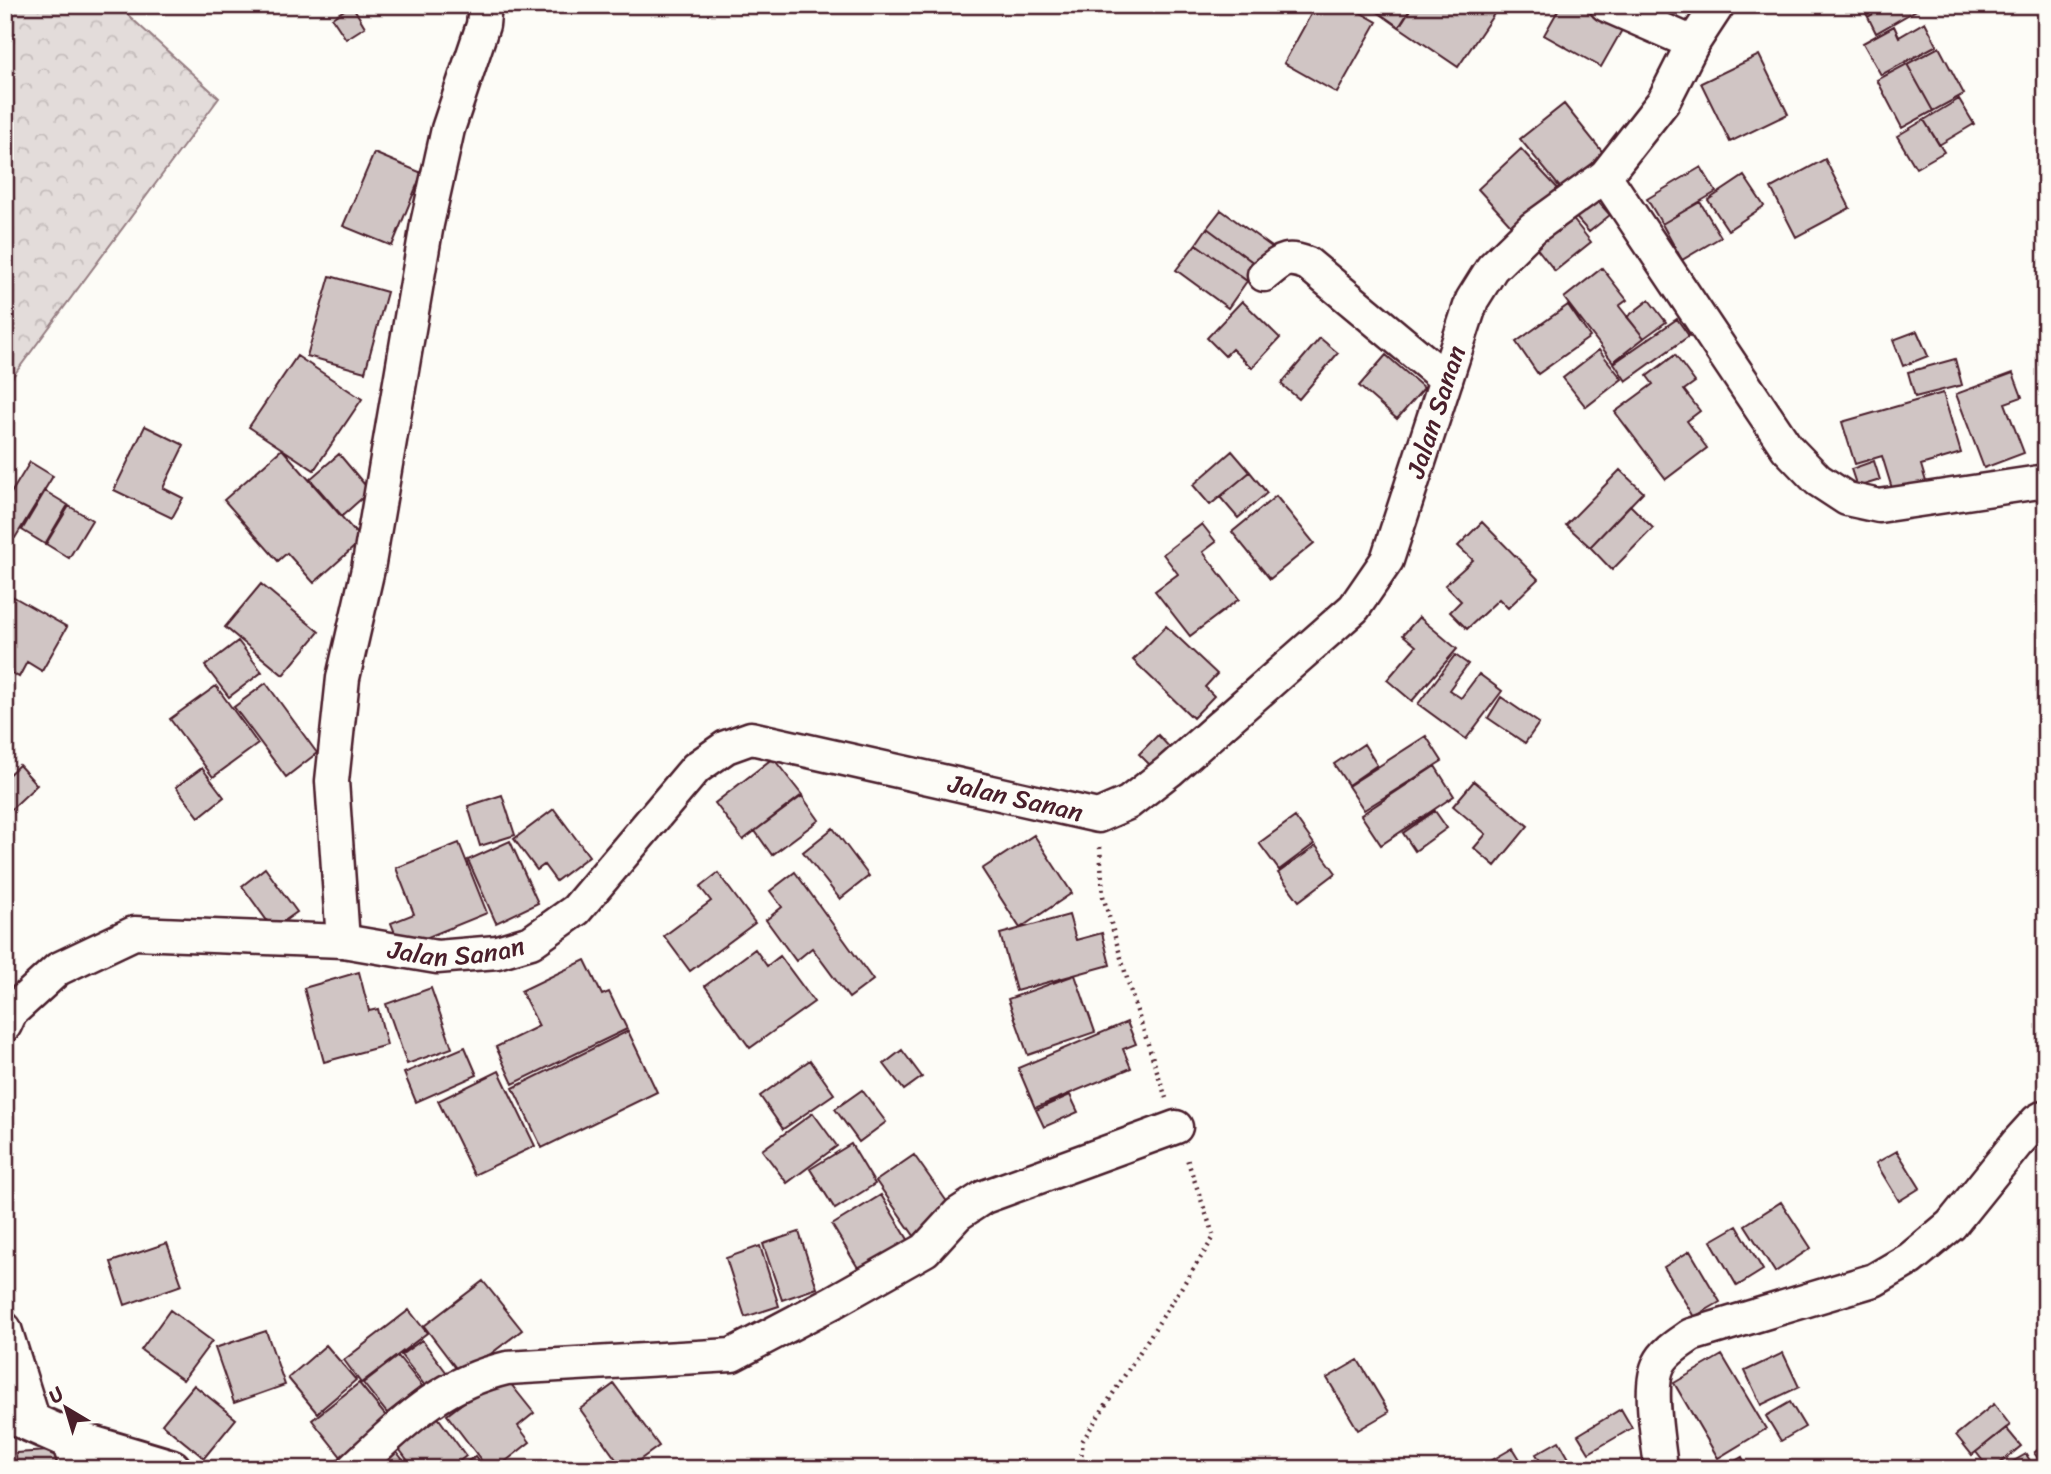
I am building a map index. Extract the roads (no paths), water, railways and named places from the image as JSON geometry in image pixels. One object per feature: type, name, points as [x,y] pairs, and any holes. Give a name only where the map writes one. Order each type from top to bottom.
[{"type":"main road","points":[[46,1436],[171,1469]]},
{"type":"street","points":[[342,941],[332,781],[343,678],[368,569],[430,211],[448,129],[483,25],[485,5]]},
{"type":"street","points":[[1606,5],[1693,43]]},
{"type":"street","name":"Jalan Sanan","points":[[5,1025],[11,1012],[58,970],[134,933],[342,941],[437,957],[497,952],[531,942],[576,910],[696,768],[726,747],[751,738],[1098,816],[1128,803],[1169,771],[1354,608],[1387,560],[1472,300],[1492,268],[1533,228],[1605,176],[1664,102],[1693,43],[1718,5]]},
{"type":"street","points":[[1605,176],[1787,448],[1818,480],[1847,499],[1879,506],[2046,481]]},
{"type":"street","points":[[1264,275],[1283,260],[1293,259],[1308,264],[1446,379]]},
{"type":"street","points":[[1661,1469],[1653,1394],[1658,1365],[1672,1348],[1692,1335],[1874,1280],[1910,1259],[1951,1225],[2036,1121],[2046,1116]]},
{"type":"street","points":[[353,1469],[418,1409],[448,1390],[480,1375],[507,1368],[732,1354],[833,1302],[925,1250],[958,1213],[984,1197],[1176,1127]]},
{"type":"street","points":[[5,1329],[46,1436]]}]
